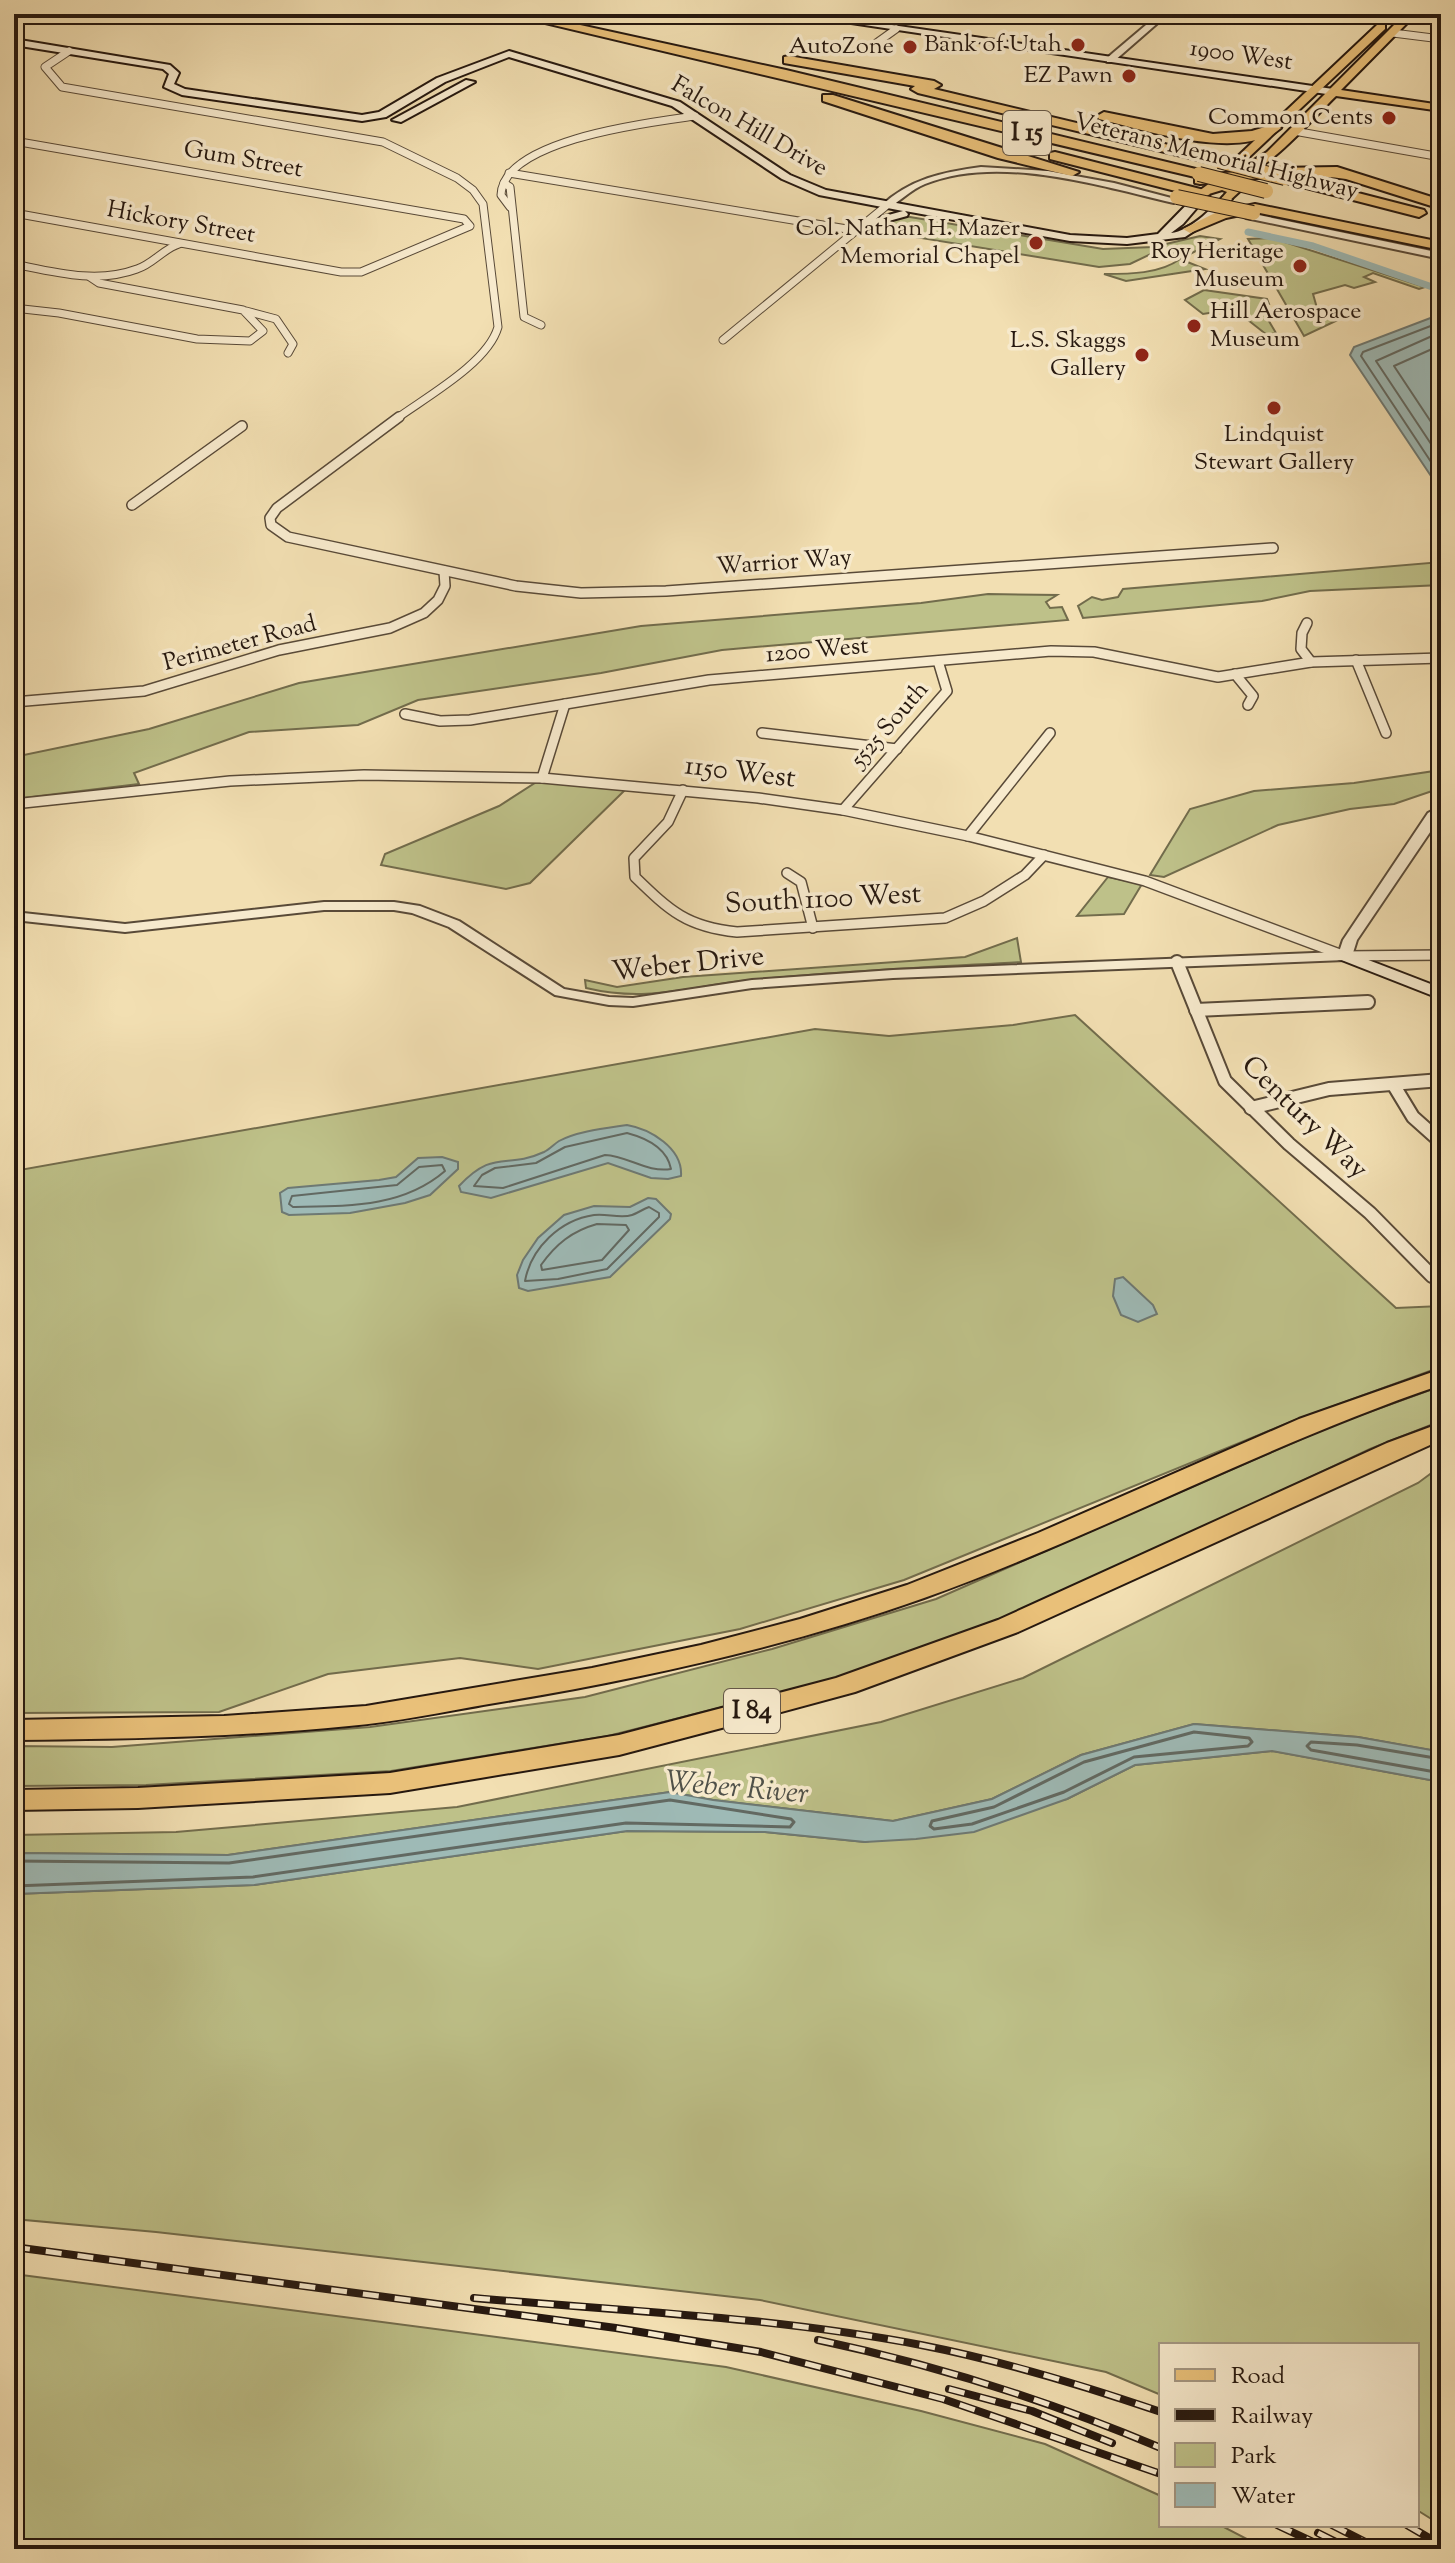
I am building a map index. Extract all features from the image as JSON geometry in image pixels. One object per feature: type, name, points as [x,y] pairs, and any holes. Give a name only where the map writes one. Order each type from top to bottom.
[{"type":"highway","name":"Veterans Memorial Highway","points":[[581,14],[767,56],[906,83],[1441,219]]},
{"type":"highway","name":"Veterans Memorial Highway","points":[[520,16],[786,74],[1199,174],[1441,237]]},
{"type":"highway","points":[[520,16],[1203,194]]},
{"type":"highway","points":[[906,83],[1067,109]]},
{"type":"highway","points":[[799,88],[1003,155],[1175,198],[1441,255]]},
{"type":"highway","points":[[1082,112],[1235,140],[1253,137],[1274,128]]},
{"type":"highway","points":[[1175,131],[1206,140],[1222,151],[1243,170],[1247,192],[1254,197],[1320,219]]},
{"type":"highway","points":[[1271,154],[1351,175],[1441,205]]},
{"type":"highway","points":[[1141,178],[1201,179],[1243,170],[1293,169],[1351,175]]},
{"type":"highway","points":[[1190,229],[1222,215],[1255,208],[1441,246]]},
{"type":"highway","name":"I 84","points":[[14,1730],[182,1729],[352,1717],[551,1685],[756,1641],[919,1590],[1051,1539],[1322,1419],[1441,1377]]},
{"type":"highway","name":"I 84","points":[[14,1800],[138,1798],[390,1783],[619,1745],[733,1716],[845,1685],[1008,1626],[1441,1431]]},
{"type":"main road","name":"1900 West","points":[[796,14],[1441,108]]},
{"type":"main road","points":[[1243,170],[1240,160],[1395,14]]},
{"type":"main road","points":[[1224,186],[1243,170],[1259,164],[1271,154],[1411,14]]},
{"type":"main road","points":[[14,42],[157,68],[162,73],[157,84],[174,96],[336,123],[374,124],[395,120],[451,89],[529,60]]},
{"type":"main road","name":"Falcon Hill Drive","points":[[69,51],[166,67],[174,73],[168,85],[182,92],[362,118],[382,115],[441,80],[506,53],[676,104],[804,187],[886,206],[1003,226]]},
{"type":"main road","points":[[863,227],[898,213],[1099,241],[1161,238],[1181,235],[1234,191],[1224,186],[1210,187],[1179,222],[1165,229],[1161,238]]},
{"type":"main road","points":[[1345,956],[1441,994]]},
{"type":"street","points":[[1110,60],[1164,14]]},
{"type":"street","points":[[868,49],[896,29]]},
{"type":"street","points":[[1393,33],[1441,39]]},
{"type":"street","name":"Warrior Way","points":[[69,51],[50,62],[45,69],[57,84],[66,88],[376,140],[402,149],[457,178],[473,190],[483,204],[498,327],[496,338],[480,357],[273,511],[270,521],[274,528],[302,541],[538,589],[617,593],[1273,548]]},
{"type":"street","points":[[541,325],[524,317],[510,207],[502,199],[501,187],[509,173],[547,148],[571,139],[695,116]]},
{"type":"street","points":[[1294,131],[1441,157]]},
{"type":"street","name":"Gum Street","points":[[14,141],[464,219],[470,226],[361,272],[341,272]]},
{"type":"street","points":[[723,340],[886,206],[926,181],[999,171],[1041,173],[1175,198]]},
{"type":"street","points":[[509,173],[863,227]]},
{"type":"street","name":"Hickory Street","points":[[14,213],[341,272]]},
{"type":"street","points":[[14,264],[90,277],[136,270],[152,263],[169,246],[187,244]]},
{"type":"street","points":[[90,277],[99,283],[276,319],[293,344],[288,353]]},
{"type":"street","points":[[14,308],[59,313],[197,339],[232,342],[250,341],[263,331],[243,310]]},
{"type":"street","points":[[132,505],[242,426]]},
{"type":"street","name":"Perimeter Road","points":[[14,702],[144,691],[279,650],[390,628],[424,613],[438,600],[445,586],[444,571]]},
{"type":"street","points":[[1437,619],[1441,641]]},
{"type":"street","points":[[1307,623],[1302,633],[1301,649],[1311,662]]},
{"type":"street","name":"1200 West","points":[[405,714],[440,721],[470,720],[709,680],[1069,651],[1094,652],[1200,675],[1235,674],[1311,662],[1441,658]]},
{"type":"street","points":[[1356,660],[1386,733]]},
{"type":"street","name":"5525 South","points":[[843,810],[947,691],[938,661]]},
{"type":"street","points":[[1235,674],[1253,696],[1248,705]]},
{"type":"street","points":[[542,778],[565,704]]},
{"type":"street","points":[[762,733],[897,749]]},
{"type":"street","points":[[968,836],[1050,733]]},
{"type":"street","name":"1150 West","points":[[14,804],[230,781],[379,775],[542,778],[683,790],[843,810],[1044,855],[1145,881],[1345,956],[1441,955]]},
{"type":"street","name":"South 1100 West","points":[[683,790],[668,822],[634,858],[635,877],[680,920],[705,930],[737,932],[945,918],[984,901],[1025,875],[1044,855]]},
{"type":"street","points":[[1345,956],[1350,940],[1433,816],[1441,810]]},
{"type":"street","points":[[787,873],[801,882],[813,928]]},
{"type":"street","name":"Weber Drive","points":[[14,916],[125,928],[324,906],[372,904],[405,907],[454,924],[560,992],[633,1002],[752,984],[810,979],[1345,956]]},
{"type":"street","name":"Century Way","points":[[1177,962],[1220,1074],[1251,1108],[1370,1213],[1432,1276],[1441,1280]]},
{"type":"street","points":[[1196,1010],[1368,1002]]},
{"type":"street","points":[[1251,1108],[1329,1089],[1441,1080]]},
{"type":"street","points":[[1393,1084],[1413,1117],[1441,1142]]},
{"type":"green space","points":[[904,216],[1103,249],[1153,247],[1200,236],[1220,239],[1190,254],[1155,252],[1130,264],[1099,267],[878,231],[889,219]]},
{"type":"green space","points":[[1272,238],[1425,287],[1419,289],[1373,273],[1364,277],[1375,282],[1354,288],[1345,285],[1313,294],[1317,308],[1342,318],[1304,336],[1248,239]]},
{"type":"green space","points":[[1180,259],[1205,269],[1126,281],[1104,274],[1154,270]]},
{"type":"green space","points":[[1204,290],[1267,299],[1269,304],[1260,306],[1276,333],[1267,335],[1234,309],[1203,314],[1185,300]]},
{"type":"green space","points":[[1441,562],[1441,585],[1310,591],[1262,601],[1083,618],[1078,606],[1092,597],[1102,600],[1118,597],[1123,589]]},
{"type":"green space","points":[[988,594],[1057,595],[1046,602],[1050,608],[1062,607],[1068,620],[722,650],[601,673],[418,700],[358,725],[249,732],[134,773],[139,784],[14,799],[14,757],[149,729],[299,683],[641,626],[921,603]]},
{"type":"green space","points":[[1441,770],[1441,788],[1394,804],[1350,809],[1278,825],[1164,877],[1150,875],[1190,809],[1254,791],[1354,783]]},
{"type":"green space","points":[[538,781],[626,789],[530,883],[506,889],[381,865],[385,854],[499,806]]},
{"type":"green space","points":[[1108,877],[1142,884],[1124,914],[1077,916]]},
{"type":"green space","points":[[1017,938],[1021,962],[784,977],[650,994],[586,988],[585,980],[617,987],[683,977],[965,957]]},
{"type":"green space","points":[[1075,1015],[1396,1308],[1441,1306],[1441,1367],[1298,1419],[904,1580],[740,1629],[538,1669],[460,1658],[328,1674],[219,1712],[14,1713],[14,1171],[815,1029],[889,1036],[1013,1025]]},
{"type":"green space","points":[[1441,1386],[1441,1421],[1370,1449],[1009,1619],[837,1678],[608,1736],[391,1771],[146,1785],[14,1786],[14,1746],[112,1747],[370,1727],[585,1697],[772,1649],[936,1599],[1336,1424]]},
{"type":"green space","points":[[1441,1466],[1441,1752],[1358,1737],[1194,1724],[1081,1755],[992,1799],[893,1821],[670,1792],[228,1855],[14,1853],[14,1835],[176,1832],[457,1807],[881,1722],[1023,1678],[1418,1483]]},
{"type":"green space","points":[[1273,1751],[1441,1782],[1441,2525],[1419,2511],[1419,2343],[1159,2343],[1159,2394],[1106,2372],[760,2300],[156,2232],[14,2219],[14,1894],[254,1885],[627,1831],[765,1832],[865,1842],[1067,1799],[1135,1765]]},
{"type":"green space","points":[[14,2274],[726,2367],[921,2411],[1045,2444],[1159,2495],[1159,2527],[1224,2527],[1266,2549],[14,2549]]},
{"type":"water","points":[[1441,314],[1441,491],[1350,355],[1354,347]]},
{"type":"water","points":[[627,1125],[655,1136],[671,1149],[677,1157],[681,1176],[651,1178],[608,1163],[491,1198],[461,1192],[459,1186],[471,1174],[491,1163],[531,1157],[574,1135]]},
{"type":"water","points":[[442,1157],[458,1162],[458,1169],[430,1195],[350,1213],[289,1215],[282,1212],[280,1193],[288,1188],[396,1177],[418,1158]]},
{"type":"water","points":[[648,1198],[656,1199],[671,1214],[670,1219],[610,1277],[528,1291],[519,1288],[517,1275],[523,1260],[538,1238],[564,1215],[594,1206],[630,1207]]},
{"type":"water","points":[[1123,1277],[1153,1305],[1157,1314],[1138,1322],[1121,1315],[1113,1296],[1115,1279]]},
{"type":"water","points":[[1194,1724],[1358,1737],[1437,1751],[1441,1752],[1441,1782],[1272,1751],[1135,1765],[1067,1799],[974,1832],[916,1839],[865,1842],[765,1832],[627,1831],[254,1885],[14,1894],[14,1853],[228,1855],[670,1792],[893,1821],[992,1799],[1081,1755]]},
{"type":"waterway","points":[[1248,232],[1313,246],[1441,290]]},
{"type":"railway","points":[[14,2247],[616,2328],[761,2352],[943,2399],[1159,2473]]},
{"type":"railway","points":[[474,2298],[698,2316],[866,2335],[1012,2366],[1159,2411]]},
{"type":"railway","points":[[818,2340],[992,2386],[1159,2447]]},
{"type":"railway","points":[[949,2389],[1032,2411],[1112,2443]]},
{"type":"railway","points":[[1281,2527],[1328,2549]]},
{"type":"railway","points":[[1336,2527],[1379,2549]]},
{"type":"railway","points":[[1410,2527],[1441,2545]]},
{"type":"railway","points":[[1318,2533],[1350,2549]]},
{"type":"place","name":"Bank of Utah","points":[[1078,45]]},
{"type":"place","name":"AutoZone","points":[[910,47]]},
{"type":"place","name":"EZ Pawn","points":[[1129,76]]},
{"type":"place","name":"Common Cents","points":[[1389,118]]},
{"type":"place","name":"Col. Nathan H. Mazer Memorial Chapel","points":[[1036,243]]},
{"type":"place","name":"Roy Heritage Museum","points":[[1300,266]]},
{"type":"place","name":"Hill Aerospace Museum","points":[[1194,326]]},
{"type":"place","name":"L.S. Skaggs Gallery","points":[[1142,355]]},
{"type":"place","name":"Lindquist Stewart Gallery","points":[[1274,408]]},
{"type":"water label","name":"Weber River","points":[[737,1789]]}]
